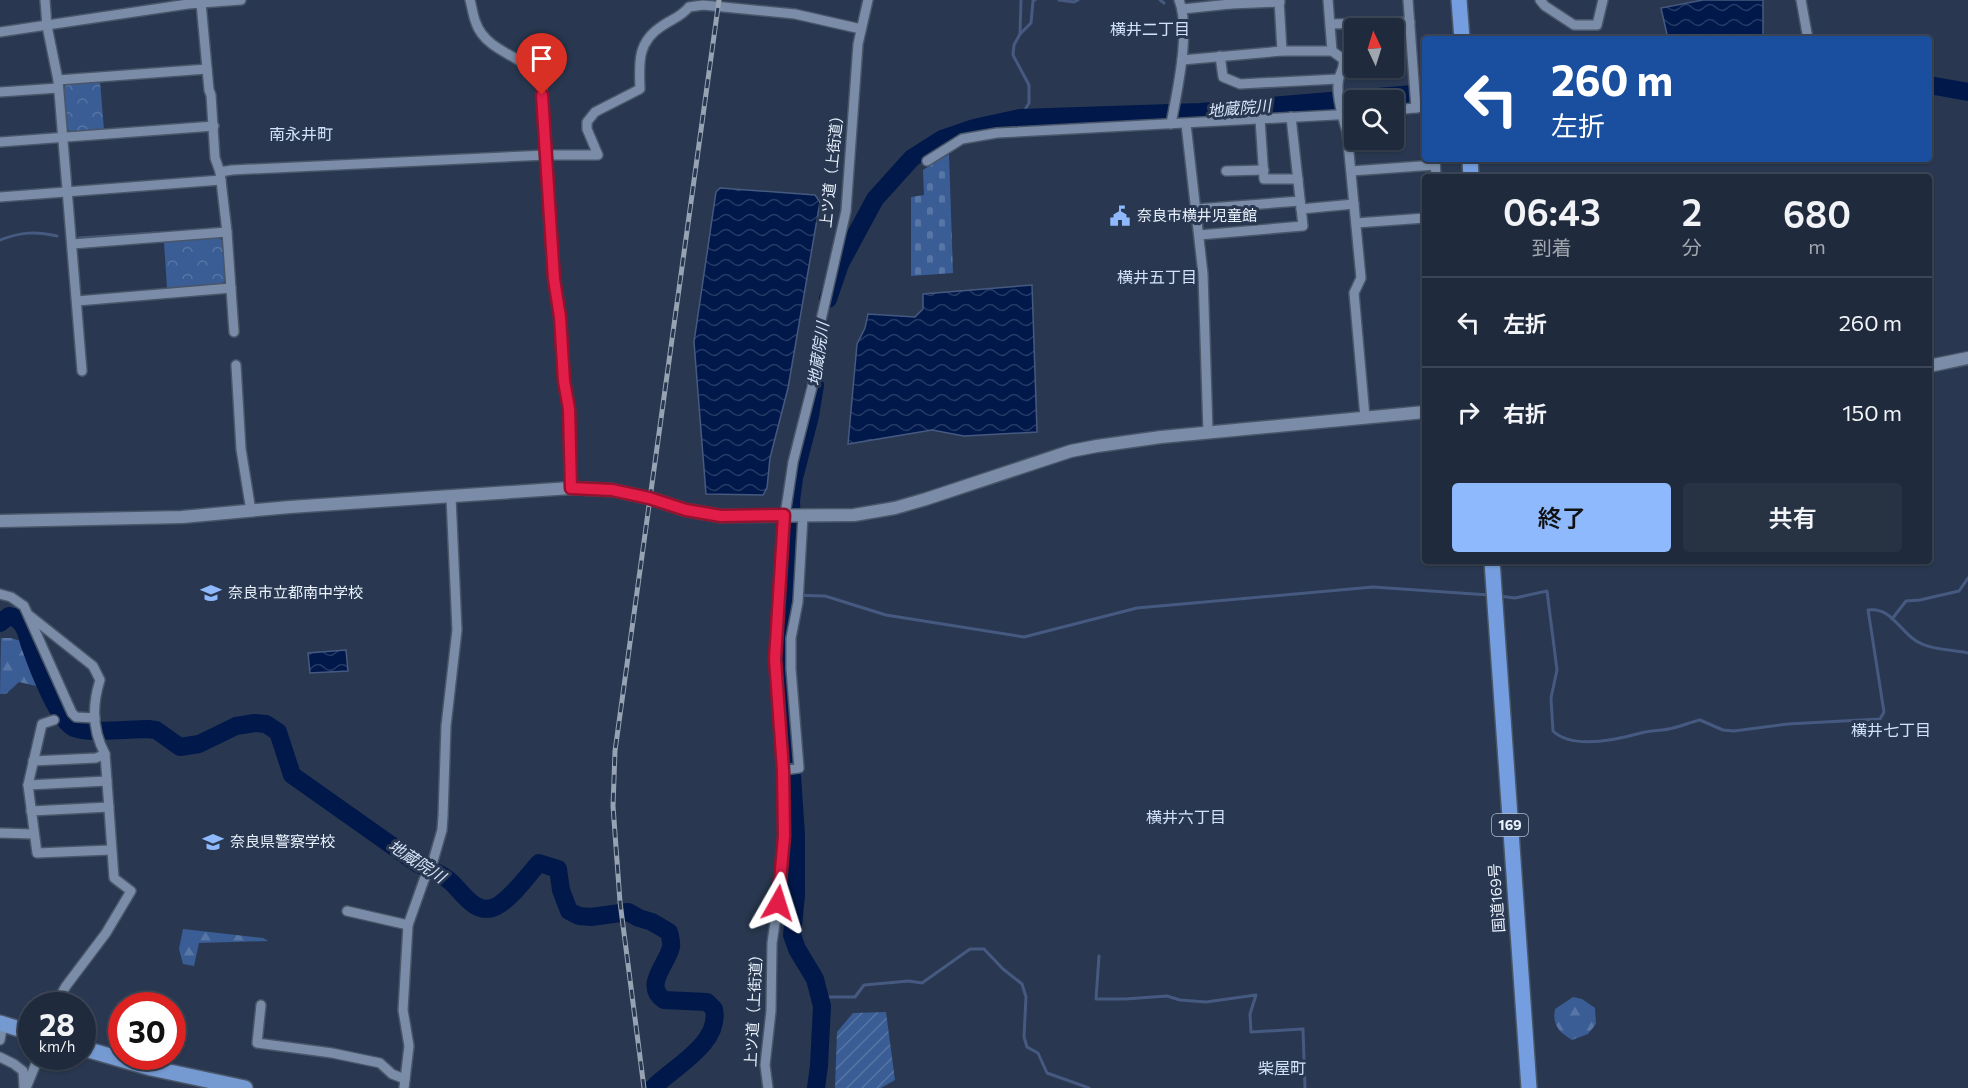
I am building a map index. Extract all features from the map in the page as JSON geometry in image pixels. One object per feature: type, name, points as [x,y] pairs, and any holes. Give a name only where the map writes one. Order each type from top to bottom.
[{"type":"highway","points":[[1459,0],[1462,36]]},
{"type":"highway","name":"国道169号","points":[[1492,564],[1529,1088]]},
{"type":"main road","points":[[1,1023],[18,1028]]},
{"type":"main road","points":[[96,1052],[151,1068],[245,1088]]},
{"type":"street","points":[[45,0],[47,26],[58,84],[82,371]]},
{"type":"street","points":[[0,32],[197,2],[241,0]]},
{"type":"street","points":[[470,0],[476,25],[490,42],[532,66],[540,75],[554,279],[569,409],[571,488]]},
{"type":"street","name":"上ツ道（上街道）","points":[[768,1088],[765,1065],[771,1011],[772,943],[784,836],[784,770],[775,659],[784,515],[793,462],[812,387],[823,312],[846,211],[855,73],[861,29],[868,0]]},
{"type":"street","points":[[1328,0],[1332,51]]},
{"type":"street","points":[[1408,0],[1418,101]]},
{"type":"street","points":[[1540,0],[1545,6],[1574,25],[1597,25],[1603,0]]},
{"type":"street","points":[[1801,0],[1807,36]]},
{"type":"street","points":[[1172,120],[1182,60],[1181,4],[1279,1],[1282,51]]},
{"type":"street","points":[[197,2],[214,126],[215,158],[220,176],[227,232],[234,332]]},
{"type":"street","points":[[0,197],[220,176],[232,170],[547,155],[598,155],[586,122],[595,112],[640,89],[638,62],[642,49],[653,33],[683,15],[689,7],[703,5],[795,14],[861,29]]},
{"type":"street","points":[[1404,22],[1410,22]]},
{"type":"street","points":[[1330,24],[1344,25]]},
{"type":"street","points":[[1182,60],[1282,51],[1332,51],[1343,59],[1344,67],[1338,79],[1347,132],[1361,278],[1354,293],[1365,417]]},
{"type":"street","points":[[1220,56],[1223,77],[1240,84],[1338,79]]},
{"type":"street","points":[[0,92],[207,69]]},
{"type":"street","points":[[927,160],[962,140],[997,133],[1172,120],[1186,124],[1291,117],[1341,106],[1344,108]]},
{"type":"street","points":[[1199,236],[1303,226],[1291,117]]},
{"type":"street","points":[[1260,119],[1264,179],[1298,179]]},
{"type":"street","points":[[1186,124],[1203,274],[1208,432]]},
{"type":"street","points":[[0,142],[214,126]]},
{"type":"street","points":[[1351,171],[1435,162]]},
{"type":"street","points":[[1226,171],[1264,170]]},
{"type":"street","points":[[1196,209],[1354,204]]},
{"type":"street","points":[[1356,223],[1422,218]]},
{"type":"street","points":[[72,244],[227,232]]},
{"type":"street","points":[[77,301],[231,288]]},
{"type":"street","points":[[1932,365],[1968,358]]},
{"type":"street","points":[[236,365],[241,449],[250,505]]},
{"type":"street","points":[[0,521],[182,517],[290,507],[571,488],[612,490],[649,498],[686,510],[721,516],[854,515],[895,508],[1071,451],[1126,441],[1422,412]]},
{"type":"street","points":[[261,1005],[258,1043],[332,1053],[380,1063],[405,1083],[409,1046],[403,1010],[408,925],[433,861],[442,823],[446,726],[457,630],[451,497]]},
{"type":"street","points":[[784,770],[799,768],[791,669],[791,638],[798,602],[803,516]]},
{"type":"street","points":[[0,594],[18,601],[30,616],[70,714],[95,720]]},
{"type":"street","points":[[30,616],[93,666],[100,680],[94,699],[95,720],[97,738],[105,754],[110,850],[114,878],[131,891],[106,933],[63,992]]},
{"type":"street","points":[[54,720],[42,724],[28,786],[37,853],[110,850]]},
{"type":"street","points":[[33,761],[96,758],[105,754]]},
{"type":"street","points":[[28,786],[107,781]]},
{"type":"street","points":[[31,811],[109,807]]},
{"type":"street","points":[[0,833],[33,834]]},
{"type":"street","points":[[347,911],[408,925]]},
{"type":"street","points":[[0,1040],[1,1023]]},
{"type":"street","points":[[0,1057],[23,1071],[25,1088]]},
{"type":"street","points":[[25,1088],[33,1070]]},
{"type":"green space","points":[[100,81],[104,130],[71,132],[66,128],[62,90],[68,83]]},
{"type":"green space","points":[[949,154],[953,273],[911,276],[911,197],[924,195],[923,170]]},
{"type":"green space","points":[[218,237],[223,241],[226,279],[222,284],[167,288],[164,242]]},
{"type":"green space","points":[[1,638],[11,638],[30,644],[62,707],[56,709],[36,686],[19,682],[6,694],[0,694]]},
{"type":"green space","points":[[183,929],[263,938],[268,941],[199,943],[194,966],[183,964],[179,949]]},
{"type":"green space","points":[[1573,997],[1582,999],[1595,1008],[1596,1024],[1588,1034],[1572,1040],[1558,1028],[1554,1015],[1555,1009]]},
{"type":"green space","points":[[886,1012],[895,1080],[881,1088],[835,1088],[837,1032],[853,1013]]},
{"type":"water","points":[[1703,0],[1763,0],[1763,36],[1667,36],[1661,8]]},
{"type":"water","points":[[720,188],[815,195],[820,202],[788,388],[770,458],[767,488],[763,495],[706,494],[694,342],[716,192]]},
{"type":"water","points":[[1032,285],[1037,432],[964,436],[932,430],[848,444],[857,344],[865,328],[868,314],[915,317],[923,309],[923,294]]},
{"type":"water","points":[[346,650],[348,671],[310,673],[308,653]]},
{"type":"waterway","points":[[1020,34],[1021,0]]},
{"type":"waterway","points":[[1020,118],[1029,103],[1029,85],[1013,55],[1014,45],[1020,34],[1031,23],[1035,0]]},
{"type":"waterway","points":[[1059,0],[1074,2],[1078,0]]},
{"type":"waterway","points":[[1160,0],[1164,3]]},
{"type":"waterway","name":"地蔵院川","points":[[1932,86],[1968,92]]},
{"type":"waterway","name":"地蔵院川","points":[[828,299],[840,264],[875,199],[912,158],[942,139],[974,128],[1020,118],[1200,112],[1422,93]]},
{"type":"waterway","points":[[0,240],[28,233],[57,236]]},
{"type":"waterway","points":[[79,238],[155,233]]},
{"type":"waterway","name":"地蔵院川","points":[[815,385],[791,501],[792,526],[781,673],[791,761],[796,835],[796,895],[792,935],[797,949],[815,979],[822,1006],[816,1088]]},
{"type":"waterway","points":[[1892,619],[1906,601],[1959,591],[1968,578]]},
{"type":"waterway","points":[[786,595],[825,596],[886,615],[1024,637],[1137,608],[1373,587],[1489,595]]},
{"type":"waterway","points":[[1499,596],[1515,598],[1547,591],[1557,670],[1551,698],[1553,731],[1561,737],[1583,742],[1669,729],[1700,720],[1723,730],[1734,731],[1788,724],[1880,719],[1884,712],[1868,610],[1884,612],[1908,635],[1922,644],[1968,653]]},
{"type":"waterway","name":"地蔵院川","points":[[0,623],[9,616],[22,624],[49,692],[61,715],[74,728],[99,731],[156,730],[180,747],[199,744],[236,726],[266,724],[278,732],[292,775],[418,864],[447,879],[476,906],[489,909],[503,902],[539,863],[558,869],[561,890],[569,911],[579,916],[591,917],[628,912],[669,932],[671,947],[656,981],[658,994],[664,1000],[707,1002],[714,1009],[714,1022],[710,1033],[694,1054],[653,1088]]},
{"type":"waterway","points":[[821,997],[855,997],[864,985],[909,981],[922,983],[970,949],[984,949],[1003,969],[1022,984],[1026,997],[1024,1037],[1027,1047],[1038,1053],[1047,1073],[1089,1088]]},
{"type":"waterway","points":[[1099,956],[1096,999],[1167,996],[1180,1000],[1206,1002],[1256,995],[1250,1014],[1251,1032],[1303,1029],[1305,1088]]},
{"type":"railway","points":[[644,1088],[620,902],[613,806],[615,751],[719,0]]},
{"type":"place","name":"奈良市横井児童館","points":[[1120,216]]},
{"type":"place","name":"奈良市立都南中学校","points":[[211,593]]},
{"type":"place","name":"奈良県警察学校","points":[[213,842]]},
{"type":"district","name":"横井二丁目","points":[[1150,29]]},
{"type":"district","name":"南永井町","points":[[301,134]]},
{"type":"district","name":"横井五丁目","points":[[1157,277]]},
{"type":"district","name":"横井七丁目","points":[[1891,730]]},
{"type":"district","name":"横井六丁目","points":[[1186,817]]},
{"type":"district","name":"柴屋町","points":[[1282,1068]]},
{"type":"route","points":[[542,95],[554,279],[569,409],[571,488],[612,490],[649,498],[686,510],[721,516],[784,515],[775,659],[783,770],[784,836],[778,903]]}]
